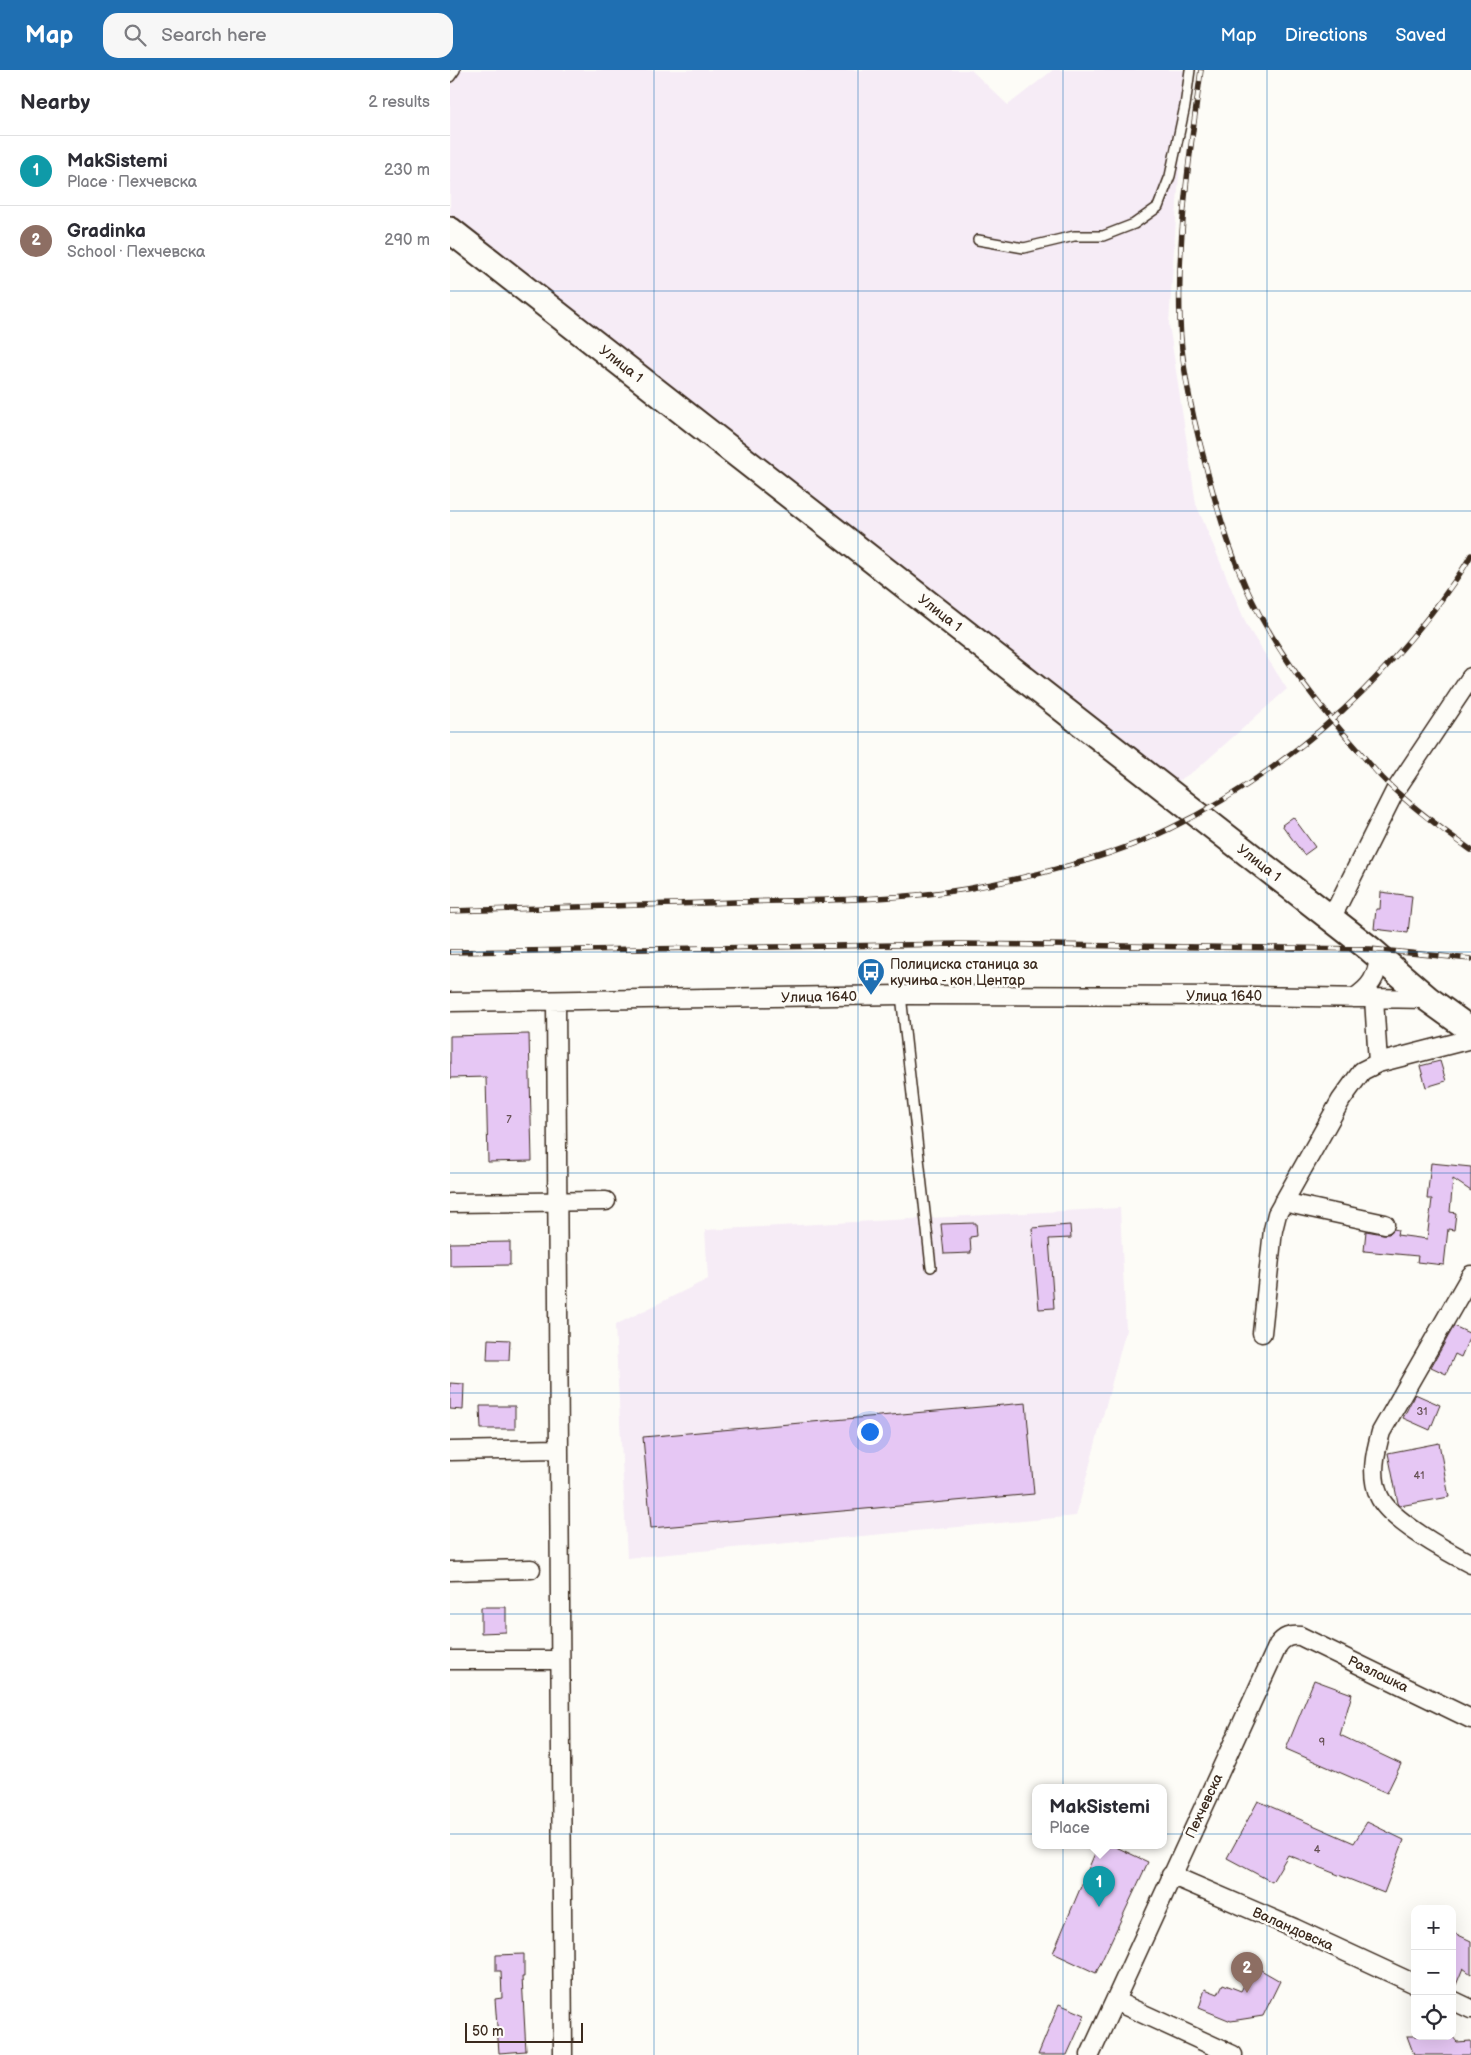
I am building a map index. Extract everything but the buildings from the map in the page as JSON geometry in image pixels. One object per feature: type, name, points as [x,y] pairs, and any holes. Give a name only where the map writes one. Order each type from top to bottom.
[{"type":"main road","name":"Улица 1","points":[[450,230],[1331,919],[1428,999],[1471,1030]]},
{"type":"street","points":[[1331,919],[1362,861],[1395,791],[1471,676]]},
{"type":"street","points":[[1354,998],[1366,990],[1373,982],[1378,970],[1379,957]]},
{"type":"street","name":"Улица 1640","points":[[450,1002],[901,995],[1428,999]]},
{"type":"street","points":[[1374,998],[1378,1063]]},
{"type":"street","points":[[556,1001],[563,2055]]},
{"type":"street","points":[[1262,1333],[1273,1230],[1277,1214],[1341,1100],[1362,1072],[1378,1063],[1471,1040]]},
{"type":"street","points":[[450,1203],[606,1201]]},
{"type":"street","points":[[1284,1202],[1385,1224]]},
{"type":"street","points":[[1471,1275],[1381,1432],[1375,1452],[1374,1471],[1379,1497],[1398,1518],[1438,1547],[1471,1564]]},
{"type":"street","points":[[450,1451],[559,1449]]},
{"type":"street","points":[[450,1571],[531,1569]]},
{"type":"street","name":"Разлошка","points":[[1283,1639],[1293,1635],[1300,1636],[1471,1719]]},
{"type":"street","name":"Пехчевска","points":[[1090,2055],[1171,1875],[1278,1645],[1283,1639]]},
{"type":"street","points":[[450,1660],[560,1660]]},
{"type":"street","name":"Валандовска","points":[[1171,1875],[1294,1928],[1411,1982]]},
{"type":"street","points":[[1115,2001],[1234,2055]]},
{"type":"street","points":[[1456,2002],[1471,2009]]},
{"type":"lane","points":[[450,77],[455,70]]},
{"type":"lane","points":[[978,240],[1024,248],[1074,236],[1103,236],[1134,224],[1158,207],[1170,176],[1185,106],[1190,70]]},
{"type":"lane","points":[[901,995],[931,1267]]},
{"type":"shaded area","points":[[450,70],[971,70],[1008,105],[1053,70],[1186,70],[1169,324],[1196,504],[1247,626],[1287,689],[1197,769],[1161,792],[450,238]]},
{"type":"shaded area","points":[[1120,1208],[1126,1330],[1076,1516],[627,1558],[615,1325],[708,1279],[705,1230]]},
{"type":"railway","points":[[1201,70],[1182,226],[1180,320],[1185,372],[1195,425],[1227,538],[1256,608],[1281,651],[1310,693],[1373,768],[1388,783],[1425,816],[1471,850]]},
{"type":"railway","points":[[450,911],[909,896],[966,889],[1016,879],[1122,849],[1169,829],[1222,801],[1297,749],[1320,730],[1364,690],[1409,641],[1430,615],[1471,555]]},
{"type":"railway","points":[[450,952],[959,944],[1370,949],[1471,959]]},
{"type":"place","name":"Полициска станица за кучиња - кон Центар","points":[[871,996]]},
{"type":"place","name":"MakSistemi","points":[[1099,1907]]},
{"type":"place","name":"Gradinka","points":[[1247,1993]]}]
